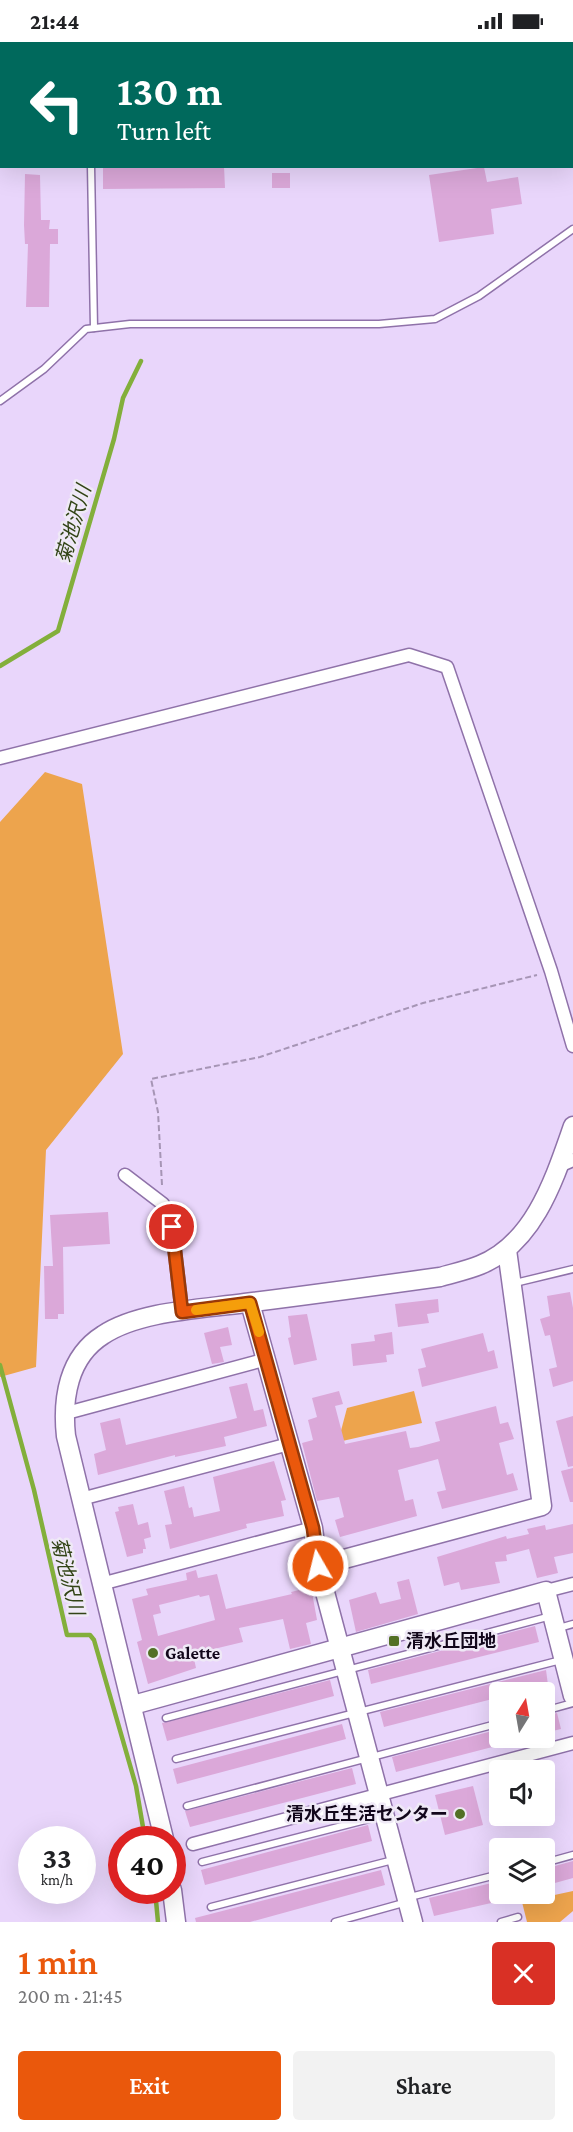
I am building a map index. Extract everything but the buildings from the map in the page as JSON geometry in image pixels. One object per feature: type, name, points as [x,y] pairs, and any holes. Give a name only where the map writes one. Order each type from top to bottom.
[{"type":"street","points":[[0,758],[409,655],[447,667],[551,971],[573,1046]]},
{"type":"street","points":[[161,1826],[66,1436],[63,1414],[68,1383],[73,1370],[93,1342],[124,1323],[182,1312],[440,1278],[482,1265],[507,1250],[536,1216],[566,1163],[573,1126]]},
{"type":"street","points":[[125,1175],[163,1204],[172,1227],[182,1312]]},
{"type":"street","points":[[318,1566],[542,1506],[507,1250]]},
{"type":"street","points":[[250,1303],[313,1528],[318,1566],[413,1922]]},
{"type":"street","points":[[63,1414],[267,1359]]},
{"type":"street","points":[[81,1499],[289,1444]]},
{"type":"street","points":[[101,1584],[313,1528]]},
{"type":"street","points":[[133,1705],[573,1584]]},
{"type":"street","points":[[546,1591],[560,1623],[564,1660],[572,1685]]},
{"type":"street","points":[[193,1844],[573,1743]]},
{"type":"street","points":[[174,1904],[177,1922]]},
{"type":"lane","points":[[91,168],[94,328]]},
{"type":"lane","points":[[0,401],[44,369],[86,329],[130,324],[378,324],[435,319],[479,296],[573,229]]},
{"type":"lane","points":[[512,1284],[573,1269]]},
{"type":"lane","points":[[166,1718],[346,1670],[560,1623]]},
{"type":"lane","points":[[176,1760],[564,1660]]},
{"type":"lane","points":[[555,1708],[573,1703]]},
{"type":"lane","points":[[187,1806],[489,1726]]},
{"type":"lane","points":[[202,1862],[385,1815]]},
{"type":"lane","points":[[555,1860],[573,1855]]},
{"type":"lane","points":[[211,1907],[396,1859]]},
{"type":"lane","points":[[335,1922],[489,1877]]},
{"type":"lane","points":[[501,1922],[518,1917]]},
{"type":"path","points":[[163,1204],[158,1112],[151,1079],[260,1057],[423,1003],[551,971]]},
{"type":"shaded area","points":[[45,772],[82,784],[123,1054],[46,1150],[36,1367],[0,1377],[0,822]]},
{"type":"shaded area","points":[[414,1391],[422,1423],[338,1442],[347,1408]]},
{"type":"shaded area","points":[[573,1891],[573,1911],[560,1922],[527,1922],[522,1904],[555,1904],[555,1895]]},
{"type":"waterway","name":"菊池沢川","points":[[0,666],[58,631],[114,439],[123,398],[141,361]]},
{"type":"waterway","name":"菊池沢川","points":[[0,1365],[34,1490],[67,1635],[90,1635],[94,1640],[136,1786],[143,1826]]},
{"type":"waterway","name":"菊池沢川","points":[[156,1904],[158,1922]]},
{"type":"slow traffic","points":[[196,1310],[250,1303],[259,1332]]},
{"type":"place","name":"清水丘団地","points":[[394,1641]]},
{"type":"place","name":"Galette","points":[[153,1653]]},
{"type":"place","name":"清水丘生活センター","points":[[460,1814]]},
{"type":"route","points":[[172,1227],[182,1312],[250,1303],[313,1528],[318,1566]]}]
